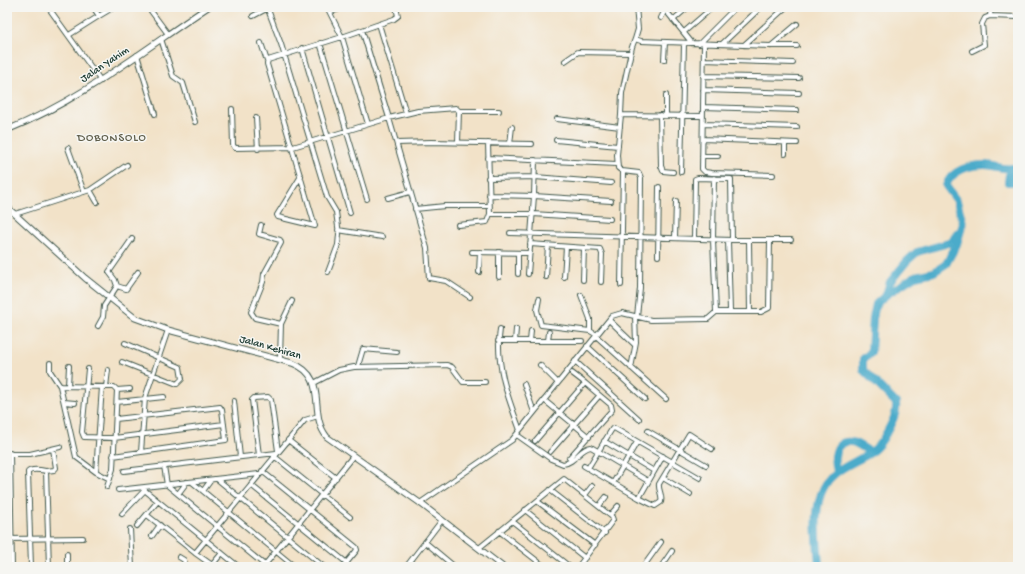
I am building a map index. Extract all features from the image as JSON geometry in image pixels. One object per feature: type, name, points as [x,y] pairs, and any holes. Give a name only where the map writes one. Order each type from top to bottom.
[{"type":"street","points":[[48,7],[100,81]]},
{"type":"street","points":[[93,7],[99,16]]},
{"type":"street","points":[[69,35],[114,7]]},
{"type":"street","points":[[148,7],[168,34]]},
{"type":"street","name":"Jalan Yahim","points":[[7,130],[55,108],[100,81],[162,39],[200,9],[208,7]]},
{"type":"street","points":[[328,7],[342,37],[368,124]]},
{"type":"street","points":[[331,12],[345,7]]},
{"type":"street","points":[[267,61],[302,48],[342,37],[396,18],[398,14],[396,7]]},
{"type":"street","points":[[631,368],[635,345],[636,316],[640,288],[640,175],[637,172],[623,172],[617,164],[622,92],[630,53],[638,29],[636,7]]},
{"type":"street","points":[[674,20],[688,7]]},
{"type":"street","points":[[684,32],[713,7]]},
{"type":"street","points":[[699,44],[704,36],[736,7]]},
{"type":"street","points":[[751,7],[755,12]]},
{"type":"street","points":[[722,44],[761,7]]},
{"type":"street","points":[[744,45],[786,7]]},
{"type":"street","points":[[990,16],[991,7]]},
{"type":"street","points":[[253,16],[268,8],[284,54],[327,197],[336,212],[338,245],[328,272]]},
{"type":"street","points":[[664,8],[692,43]]},
{"type":"street","points":[[661,18],[664,8]]},
{"type":"street","points":[[972,52],[983,46],[983,20],[990,16],[1018,17]]},
{"type":"street","points":[[379,24],[406,113]]},
{"type":"street","points":[[771,46],[797,24]]},
{"type":"street","points":[[362,30],[397,143],[428,253],[429,278],[446,281],[470,297]]},
{"type":"street","points":[[162,39],[173,76],[183,83],[195,122]]},
{"type":"street","points":[[635,39],[699,44],[797,46]]},
{"type":"street","points":[[664,60],[665,42]]},
{"type":"street","points":[[261,43],[293,147],[315,226],[278,217],[277,215],[301,176]]},
{"type":"street","points":[[320,43],[367,199]]},
{"type":"street","points":[[681,172],[684,43]]},
{"type":"street","points":[[704,44],[702,169],[705,172],[773,175]]},
{"type":"street","points":[[302,48],[350,213]]},
{"type":"street","points":[[565,62],[578,52],[630,53]]},
{"type":"street","points":[[137,55],[156,114]]},
{"type":"street","points":[[704,60],[793,63]]},
{"type":"street","points":[[703,76],[800,78]]},
{"type":"street","points":[[703,90],[799,94]]},
{"type":"street","points":[[666,95],[666,115]]},
{"type":"street","points":[[703,107],[797,110]]},
{"type":"street","points":[[232,110],[234,147],[258,149],[293,147],[406,113],[456,108],[459,111],[499,111]]},
{"type":"street","points":[[458,142],[459,111]]},
{"type":"street","points":[[621,115],[703,116]]},
{"type":"street","points":[[660,115],[661,166],[663,171],[672,172]]},
{"type":"street","points":[[256,118],[258,149]]},
{"type":"street","points":[[557,119],[620,127]]},
{"type":"street","points":[[703,124],[797,127]]},
{"type":"street","points":[[510,144],[512,127]]},
{"type":"street","points":[[702,139],[785,143],[796,142]]},
{"type":"street","points":[[556,140],[618,146]]},
{"type":"street","points":[[397,143],[458,142],[532,144]]},
{"type":"street","points":[[458,225],[487,222],[490,214],[488,195],[488,143]]},
{"type":"street","points":[[785,143],[785,154]]},
{"type":"street","points":[[68,148],[84,192]]},
{"type":"street","points":[[702,156],[718,156]]},
{"type":"street","points":[[488,158],[617,164]]},
{"type":"street","points":[[528,274],[533,214],[535,160]]},
{"type":"street","points":[[15,214],[90,190],[127,165]]},
{"type":"street","points":[[620,286],[623,172]]},
{"type":"street","points":[[488,178],[535,177],[611,183]]},
{"type":"street","points":[[714,178],[713,240],[716,312]]},
{"type":"street","points":[[694,239],[695,179],[729,178],[732,181],[730,311]]},
{"type":"street","points":[[658,256],[659,187]]},
{"type":"street","points":[[90,190],[97,202]]},
{"type":"street","points":[[388,198],[410,192]]},
{"type":"street","points":[[488,195],[534,196],[611,201]]},
{"type":"street","points":[[676,201],[676,238]]},
{"type":"street","points":[[415,209],[445,206],[489,206]]},
{"type":"street","name":"Jalan Kehiran","points":[[7,207],[108,298],[135,318],[168,330],[280,359],[302,368],[314,383],[317,394],[318,416],[322,431],[328,437],[420,503],[503,567]]},
{"type":"street","points":[[490,214],[533,214],[610,219]]},
{"type":"street","points":[[261,225],[260,234],[280,240],[281,243],[264,274],[263,282],[251,312],[255,318],[281,324]]},
{"type":"street","points":[[338,230],[382,237]]},
{"type":"street","points":[[510,233],[713,240],[791,240]]},
{"type":"street","points":[[117,286],[115,280],[109,272],[132,239]]},
{"type":"street","points":[[749,240],[750,312]]},
{"type":"street","points":[[420,503],[517,435],[587,346],[616,314],[636,316],[651,320],[708,319],[716,312],[761,312],[769,308],[770,240]]},
{"type":"street","points":[[530,244],[600,249],[602,254],[601,282]]},
{"type":"street","points":[[546,277],[548,246]]},
{"type":"street","points":[[564,277],[566,247]]},
{"type":"street","points":[[583,280],[584,248]]},
{"type":"street","points":[[472,252],[530,253]]},
{"type":"street","points":[[479,272],[480,252]]},
{"type":"street","points":[[499,252],[499,277]]},
{"type":"street","points":[[518,253],[518,274]]},
{"type":"street","points":[[117,286],[126,289],[138,272]]},
{"type":"street","points":[[98,326],[108,298],[117,286]]},
{"type":"street","points":[[581,295],[590,319],[590,331]]},
{"type":"street","points":[[539,299],[537,310],[541,325],[590,331],[666,399]]},
{"type":"street","points":[[280,359],[281,324],[292,301]]},
{"type":"street","points":[[609,320],[635,345]]},
{"type":"street","points":[[500,329],[498,341],[504,382],[520,430]]},
{"type":"street","points":[[515,341],[516,329]]},
{"type":"street","points":[[141,452],[145,398],[168,330]]},
{"type":"street","points":[[530,341],[531,331]]},
{"type":"street","points":[[548,341],[549,332]]},
{"type":"street","points":[[498,341],[582,341]]},
{"type":"street","points":[[122,362],[177,384],[182,379],[180,367],[125,343]]},
{"type":"street","points":[[587,346],[645,399]]},
{"type":"street","points":[[358,366],[363,349],[397,352]]},
{"type":"street","points":[[575,361],[639,419]]},
{"type":"street","points":[[50,363],[50,371],[60,386],[76,457],[96,472],[110,479]]},
{"type":"street","points":[[314,383],[339,370],[358,366],[447,365],[452,368],[464,382],[485,382]]},
{"type":"street","points":[[540,365],[558,383]]},
{"type":"street","points":[[68,386],[69,366]]},
{"type":"street","points":[[88,369],[83,436],[114,438],[224,424]]},
{"type":"street","points":[[96,472],[104,387],[108,370]]},
{"type":"street","points":[[569,458],[612,410],[611,405],[572,373]]},
{"type":"street","points":[[535,441],[585,383]]},
{"type":"street","points":[[524,384],[534,412]]},
{"type":"street","points":[[60,386],[116,387],[117,390],[130,389]]},
{"type":"street","points":[[107,487],[114,456],[117,390]]},
{"type":"street","points":[[550,452],[599,396]]},
{"type":"street","points":[[117,402],[164,397]]},
{"type":"street","points":[[259,455],[252,400],[254,398],[268,397],[271,400],[276,454],[322,495],[350,517]]},
{"type":"street","points":[[544,400],[589,437]]},
{"type":"street","points":[[234,401],[240,457]]},
{"type":"street","points":[[64,402],[75,403]]},
{"type":"street","points":[[114,456],[225,441],[222,410],[220,408],[116,420]]},
{"type":"street","points":[[195,553],[305,420],[318,416]]},
{"type":"street","points":[[700,478],[672,462],[663,456],[637,442],[614,428],[612,428],[598,452],[586,467],[652,505],[659,505],[662,500],[659,488],[663,478],[672,462],[679,450],[689,434],[712,449]]},
{"type":"street","points":[[648,431],[706,465]]},
{"type":"street","points":[[517,435],[551,459],[563,464],[575,459],[588,447],[591,447],[648,481]]},
{"type":"street","points":[[288,440],[336,478]]},
{"type":"street","points":[[604,441],[654,471]]},
{"type":"street","points":[[613,483],[637,442]]},
{"type":"street","points":[[12,567],[9,539],[9,454],[30,454],[60,447]]},
{"type":"street","points":[[31,567],[28,472],[31,470],[54,470],[56,468],[53,449]]},
{"type":"street","points":[[124,471],[276,454]]},
{"type":"street","points":[[164,466],[167,485],[265,566],[353,456]]},
{"type":"street","points":[[639,498],[663,456]]},
{"type":"street","points":[[46,470],[49,567]]},
{"type":"street","points":[[118,490],[143,489],[261,472],[356,547],[357,550],[343,567]]},
{"type":"street","points":[[663,478],[690,494]]},
{"type":"street","points":[[218,479],[287,538],[324,567]]},
{"type":"street","points":[[479,548],[564,479],[610,515],[614,520],[578,567]]},
{"type":"street","points":[[203,491],[211,480]]},
{"type":"street","points":[[178,494],[186,482]]},
{"type":"street","points":[[192,482],[295,567]]},
{"type":"street","points":[[251,485],[347,562]]},
{"type":"street","points":[[585,495],[592,486]]},
{"type":"street","points":[[143,489],[237,566]]},
{"type":"street","points":[[122,514],[143,489]]},
{"type":"street","points":[[550,490],[605,532]]},
{"type":"street","points":[[599,506],[606,497]]},
{"type":"street","points":[[137,526],[158,501]]},
{"type":"street","points":[[537,501],[595,545]]},
{"type":"street","points":[[610,515],[618,506]]},
{"type":"street","points":[[525,510],[585,558]]},
{"type":"street","points":[[146,515],[212,565],[222,553]]},
{"type":"street","points":[[406,567],[442,520]]},
{"type":"street","points":[[512,521],[570,567]]},
{"type":"street","points":[[152,536],[160,525]]},
{"type":"street","points":[[130,529],[132,567]]},
{"type":"street","points":[[499,531],[545,567]]},
{"type":"street","points":[[9,539],[83,538]]},
{"type":"street","points":[[425,542],[455,567]]},
{"type":"street","points":[[643,567],[661,542]]},
{"type":"street","points":[[661,567],[672,551]]},
{"type":"street","points":[[67,554],[67,567]]},
{"type":"street","points":[[179,557],[184,560],[186,567]]},
{"type":"waterway","points":[[819,567],[817,512],[821,494],[829,479],[841,469],[870,453],[877,447],[882,441],[896,412],[896,403],[863,370],[863,359],[871,352],[873,318],[876,304],[886,295],[915,276],[934,272],[946,264],[957,244],[963,223],[957,201],[946,186],[952,176],[967,167],[985,165],[1013,168],[1015,171],[1009,175],[1008,182],[1018,179]]},
{"type":"waterway","points":[[886,295],[890,282],[907,261],[917,252],[952,242],[957,233]]},
{"type":"waterway","points":[[836,471],[835,456],[838,447],[841,444],[845,442],[853,442],[871,452]]},
{"type":"district","name":"DOBONSOLO","points":[[112,139]]}]
